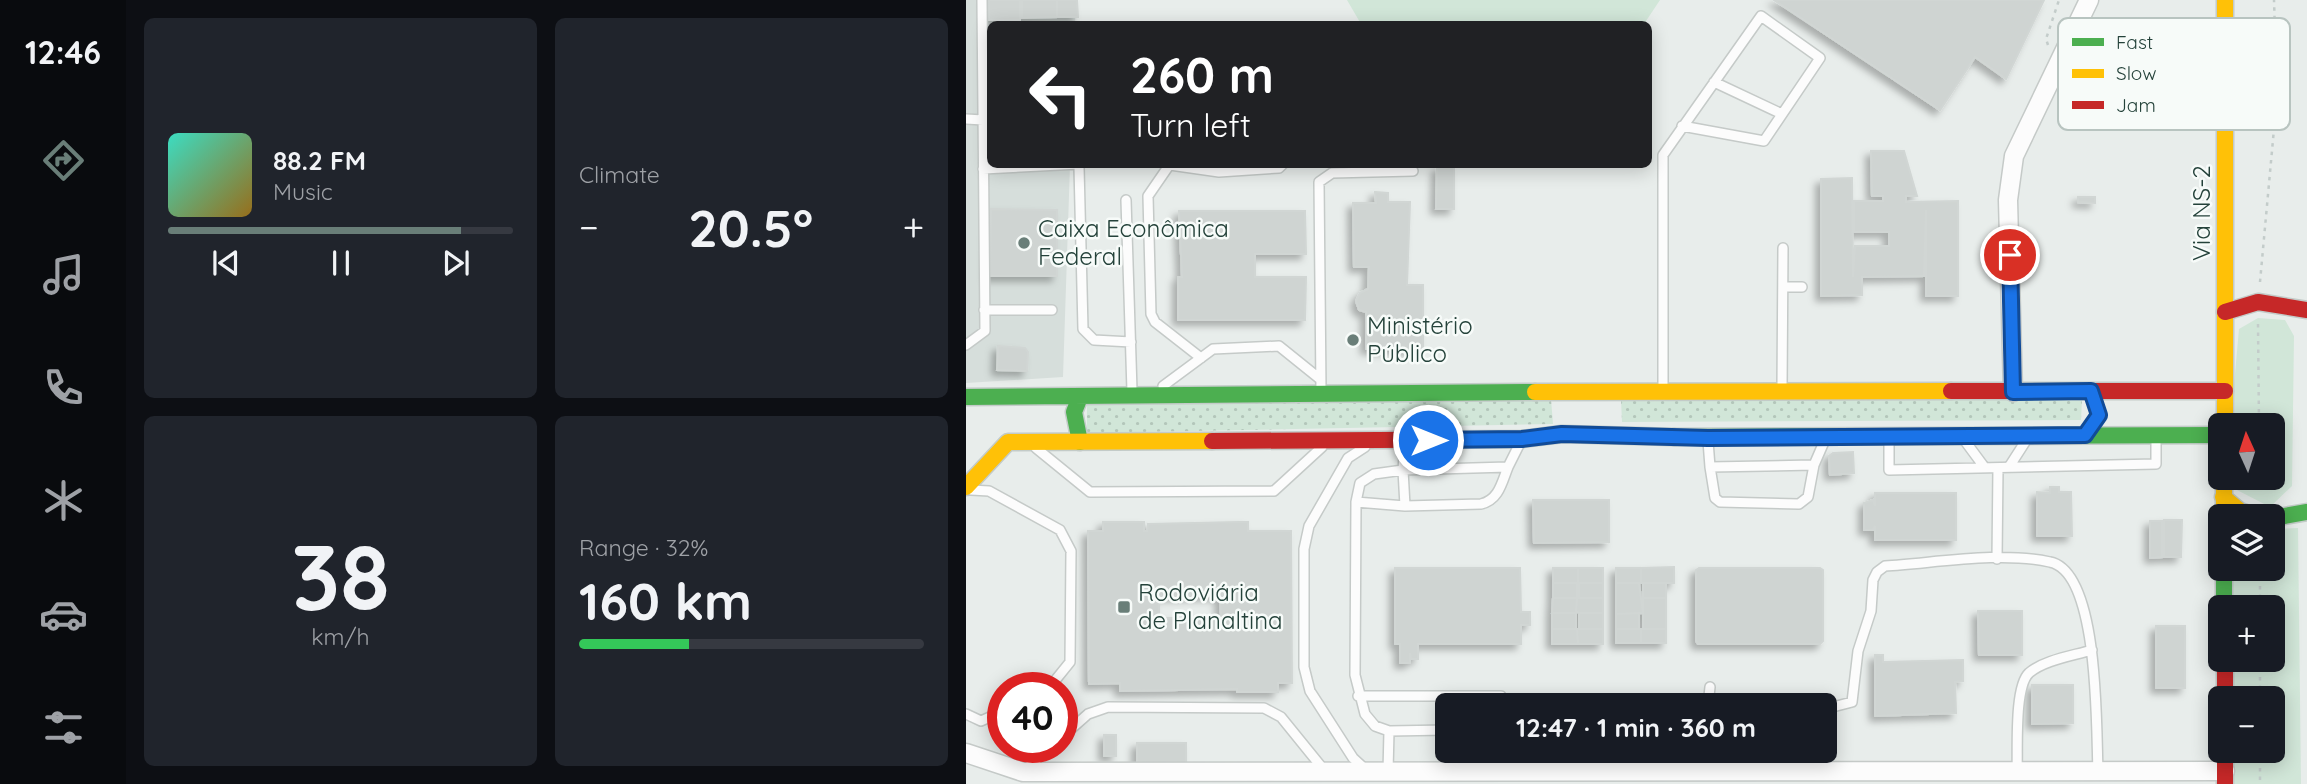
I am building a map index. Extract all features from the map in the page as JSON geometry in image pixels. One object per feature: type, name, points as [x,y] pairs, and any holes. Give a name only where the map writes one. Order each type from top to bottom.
[{"type":"street","points":[[2080,18],[2089,0]]},
{"type":"street","name":"Via NS-2","points":[[2225,0],[2225,18]]},
{"type":"street","points":[[2013,392],[2008,200],[2014,156],[2058,64]]},
{"type":"street","name":"Via NS-2","points":[[2225,130],[2225,413]]},
{"type":"street","points":[[2225,312],[2258,302],[2307,310]]},
{"type":"street","points":[[966,397],[1132,397],[1320,385],[1663,394],[2013,392],[2096,404],[2225,391]]},
{"type":"street","points":[[1562,434],[1572,414],[1565,393]]},
{"type":"street","points":[[1616,434],[1604,410],[1617,393]]},
{"type":"street","points":[[1080,397],[1074,412],[1080,442]]},
{"type":"street","points":[[2085,435],[2096,404]]},
{"type":"street","points":[[966,489],[1008,442],[1522,439],[1562,434],[1708,438],[2208,435]]},
{"type":"street","points":[[2223,490],[2223,504]]},
{"type":"street","points":[[2223,497],[2232,504]]},
{"type":"street","points":[[2285,515],[2307,512]]},
{"type":"street","points":[[966,753],[1023,772],[1518,770],[1726,772],[1748,778],[1824,772],[2098,771],[2225,777]]},
{"type":"lane","points":[[966,345],[985,331],[982,0]]},
{"type":"lane","points":[[1663,394],[1663,155],[1682,126],[1761,16],[1820,58],[1764,141],[1682,126]]},
{"type":"lane","points":[[1714,82],[1782,114]]},
{"type":"lane","points":[[966,119],[983,120]]},
{"type":"lane","points":[[983,169],[1015,168]]},
{"type":"lane","points":[[1079,168],[1083,329],[1094,340],[1131,342]]},
{"type":"lane","points":[[1168,168],[1148,196],[1151,314],[1156,322],[1201,358]]},
{"type":"lane","points":[[1191,168],[1219,172],[1279,168]]},
{"type":"lane","points":[[1320,385],[1320,182],[1332,173],[1413,171]]},
{"type":"lane","points":[[1126,200],[1132,397]]},
{"type":"lane","points":[[1782,393],[1783,248]]},
{"type":"lane","points":[[1783,287],[1802,287]]},
{"type":"lane","points":[[984,310],[1052,310]]},
{"type":"lane","points":[[1152,395],[1213,349],[1279,346],[1320,385]]},
{"type":"lane","points":[[1889,437],[1889,470],[2156,464],[2156,435]]},
{"type":"lane","points":[[1997,559],[2003,467],[2029,436]]},
{"type":"lane","points":[[1962,437],[1984,468]]},
{"type":"lane","points":[[1708,438],[1715,498],[1720,502],[1799,504],[1808,497],[1814,465],[1826,438]]},
{"type":"lane","points":[[1356,502],[1405,506],[1491,502],[1522,439]]},
{"type":"lane","points":[[1030,442],[1090,492],[1274,491],[1328,440]]},
{"type":"lane","points":[[1376,440],[1348,458],[1310,526],[1304,549],[1304,667],[1310,691],[1353,758],[1378,772],[1389,731]]},
{"type":"lane","points":[[1405,440],[1405,506]]},
{"type":"lane","points":[[1710,467],[1814,465]]},
{"type":"lane","points":[[1435,730],[1389,731],[1375,726],[1365,714],[1358,696],[1355,676],[1356,502],[1360,483],[1374,474],[1403,470],[1508,467]]},
{"type":"lane","points":[[966,489],[989,491],[1060,530],[1071,551],[1070,662],[1062,672]]},
{"type":"lane","points":[[1837,706],[1852,702],[1858,651],[1871,611],[1873,580],[1877,572],[1885,566],[1997,559],[2053,562],[2069,574],[2080,590],[2092,650],[2098,771]]},
{"type":"lane","points":[[2017,772],[2021,688],[2027,674],[2042,666],[2092,650]]},
{"type":"lane","points":[[1709,693],[1710,687]]},
{"type":"lane","points":[[1358,696],[1435,695]]},
{"type":"lane","points":[[1078,723],[1088,714],[1108,707],[1264,708],[1281,717],[1325,772]]},
{"type":"lane","points":[[966,714],[981,722],[987,719]]},
{"type":"lane","points":[[1023,772],[1033,763]]},
{"type":"lane","points":[[1515,763],[1518,770]]},
{"type":"lane","points":[[1700,772],[1701,763]]},
{"type":"lane","points":[[1726,772],[1729,763]]},
{"type":"lane","points":[[1822,763],[1824,772]]},
{"type":"path","points":[[2274,0],[2275,18]]},
{"type":"path","points":[[2259,413],[2258,302],[2274,130]]},
{"type":"path","points":[[2260,763],[2260,784]]},
{"type":"shaded area","points":[[966,0],[1076,0],[1075,21],[987,21],[987,168],[1070,168],[1063,377],[966,383]]},
{"type":"green space","points":[[1347,0],[1660,0],[1646,21],[1359,21]]},
{"type":"green space","points":[[2258,318],[2285,320],[2294,336],[2292,486],[2273,504],[2264,504],[2237,490],[2286,490],[2286,413],[2235,413],[2234,385],[2239,329]]},
{"type":"green space","points":[[1551,399],[1553,424],[1087,433],[1087,405]]},
{"type":"green space","points":[[1621,400],[2082,400],[2081,420],[1622,422]]},
{"type":"green space","points":[[2298,528],[2301,784],[2230,784],[2230,763],[2285,763],[2285,686],[2230,686],[2230,672],[2285,672],[2285,595],[2230,595],[2230,581],[2285,581],[2285,529]]},
{"type":"building","points":[[989,0],[1020,0],[1020,20],[989,20]]},
{"type":"building","points":[[1022,0],[1057,0],[1057,17],[1022,18]]},
{"type":"building","points":[[1057,0],[1077,0],[1078,17],[1057,17]]},
{"type":"building","points":[[1774,0],[2044,0],[2006,79],[1975,57],[1940,110]]},
{"type":"building","points":[[1871,151],[1904,151],[1917,196],[1906,196],[1906,202],[1958,201],[1958,296],[1926,296],[1926,210],[1924,276],[1862,277],[1862,295],[1821,296],[1821,179],[1852,178],[1853,277],[1855,246],[1889,246],[1889,232],[1854,232],[1854,201],[1883,201],[1883,196],[1872,196]]},
{"type":"building","points":[[1437,168],[1454,168],[1454,209],[1436,209]]},
{"type":"building","points":[[1375,192],[1388,193],[1388,202],[1410,202],[1407,285],[1423,285],[1423,349],[1366,349],[1366,312],[1359,310],[1356,301],[1360,293],[1368,289],[1369,267],[1354,267],[1353,203],[1376,203]]},
{"type":"building","points":[[2078,197],[2095,197],[2095,203],[2078,202]]},
{"type":"building","name":"Caixa Econômica Federal","points":[[991,209],[1057,210],[1057,276],[990,276]]},
{"type":"building","points":[[1179,211],[1305,211],[1306,254],[1255,254],[1255,277],[1306,277],[1305,320],[1178,320],[1178,277],[1182,277]]},
{"type":"building","points":[[998,346],[1025,348],[1028,352],[1027,371],[997,370]]},
{"type":"building","points":[[1853,452],[1854,473],[1830,475],[1829,456],[1833,453]]},
{"type":"building","points":[[2050,487],[2059,487],[2059,492],[2071,492],[2072,536],[2037,536],[2037,492],[2050,493]]},
{"type":"building","points":[[1875,493],[1956,493],[1956,540],[1875,540],[1875,526],[1873,530],[1864,530],[1864,503],[1873,500],[1875,506]]},
{"type":"building","points":[[1533,500],[1609,500],[1609,542],[1534,543]]},
{"type":"building","points":[[2164,520],[2182,520],[2181,557],[2164,557]]},
{"type":"building","points":[[2150,521],[2162,521],[2162,557],[2150,558]]},
{"type":"building","name":"Rodoviária de Planaltina","points":[[1103,522],[1144,522],[1144,531],[1147,531],[1148,524],[1248,522],[1248,531],[1291,531],[1292,683],[1278,683],[1278,692],[1237,692],[1237,689],[1120,691],[1120,683],[1089,684],[1088,531],[1103,531]],"holes":[[[1220,595],[1221,618],[1159,618],[1159,596]]]},
{"type":"building","points":[[1674,567],[1674,583],[1641,583],[1641,568]]},
{"type":"building","points":[[1395,568],[1520,568],[1521,612],[1530,612],[1530,625],[1521,625],[1521,644],[1418,644],[1418,659],[1411,659],[1410,653],[1410,663],[1400,663],[1400,644],[1395,644]]},
{"type":"building","points":[[1553,568],[1578,568],[1578,583],[1553,583]]},
{"type":"building","points":[[1578,568],[1603,568],[1603,583],[1578,583]]},
{"type":"building","points":[[1616,568],[1641,568],[1641,583],[1616,583]]},
{"type":"building","points":[[1820,568],[1823,570],[1823,641],[1820,644],[1698,644],[1696,570]]},
{"type":"building","points":[[1553,583],[1577,583],[1577,598],[1553,598]]},
{"type":"building","points":[[1579,583],[1603,583],[1603,598],[1579,598]]},
{"type":"building","points":[[1616,583],[1639,583],[1643,613],[1616,614]]},
{"type":"building","points":[[1643,583],[1666,583],[1666,598],[1643,598]]},
{"type":"building","points":[[1553,598],[1577,598],[1576,613],[1552,613]]},
{"type":"building","points":[[1577,598],[1603,598],[1603,613],[1579,613],[1576,611]]},
{"type":"building","points":[[1643,598],[1666,598],[1666,629],[1643,629]]},
{"type":"building","points":[[1978,611],[2022,611],[2022,655],[1979,655]]},
{"type":"building","points":[[1552,613],[1576,613],[1576,629],[1552,629]]},
{"type":"building","points":[[1579,613],[1603,613],[1603,629],[1579,629]]},
{"type":"building","points":[[1639,613],[1639,629],[1616,629],[1616,614]]},
{"type":"building","points":[[2156,626],[2185,626],[2185,688],[2156,688]]},
{"type":"building","points":[[1552,629],[1577,629],[1578,644],[1552,644]]},
{"type":"building","points":[[1577,629],[1603,629],[1603,644],[1578,644]]},
{"type":"building","points":[[1616,629],[1641,629],[1641,643],[1616,643]]},
{"type":"building","points":[[1641,629],[1666,629],[1666,643],[1641,643]]},
{"type":"building","points":[[1875,655],[1883,655],[1883,662],[1963,660],[1963,681],[1955,682],[1956,713],[1875,716]]},
{"type":"building","points":[[2032,685],[2073,685],[2073,723],[2032,724]]},
{"type":"building","points":[[1104,735],[1116,735],[1116,756],[1104,756]]},
{"type":"building","points":[[1137,743],[1186,743],[1186,762],[1137,763]]},
{"type":"traffic: fast","points":[[966,397],[1535,392]]},
{"type":"traffic: fast","points":[[1080,397],[1074,412],[1080,442]]},
{"type":"traffic: fast","points":[[1674,437],[2208,435]]},
{"type":"traffic: fast","points":[[2285,516],[2307,512]]},
{"type":"traffic: fast","points":[[2224,581],[2224,595]]},
{"type":"traffic: slow","points":[[2225,0],[2225,18]]},
{"type":"traffic: slow","points":[[2225,130],[2225,413]]},
{"type":"traffic: slow","points":[[1535,392],[1951,391]]},
{"type":"traffic: slow","points":[[966,487],[1008,442],[1212,441]]},
{"type":"traffic: slow","points":[[2224,490],[2224,504]]},
{"type":"traffic: slow","points":[[2223,497],[2232,504]]},
{"type":"traffic: jam","points":[[2225,312],[2258,302],[2307,310]]},
{"type":"traffic: jam","points":[[1951,391],[2225,391]]},
{"type":"traffic: jam","points":[[1212,441],[1522,439],[1562,434],[1674,437]]},
{"type":"traffic: jam","points":[[2225,672],[2225,686]]},
{"type":"traffic: jam","points":[[2225,763],[2225,784]]},
{"type":"place","name":"Caixa Econômica Federal","points":[[1024,243]]},
{"type":"place","name":"Ministério Público","points":[[1353,340]]},
{"type":"place","name":"Rodoviária de Planaltina","points":[[1124,607]]},
{"type":"route","points":[[1428,440],[1522,439],[1562,434],[1708,438],[2085,435],[2099,415],[2091,391],[2013,392],[2010,255]]}]
